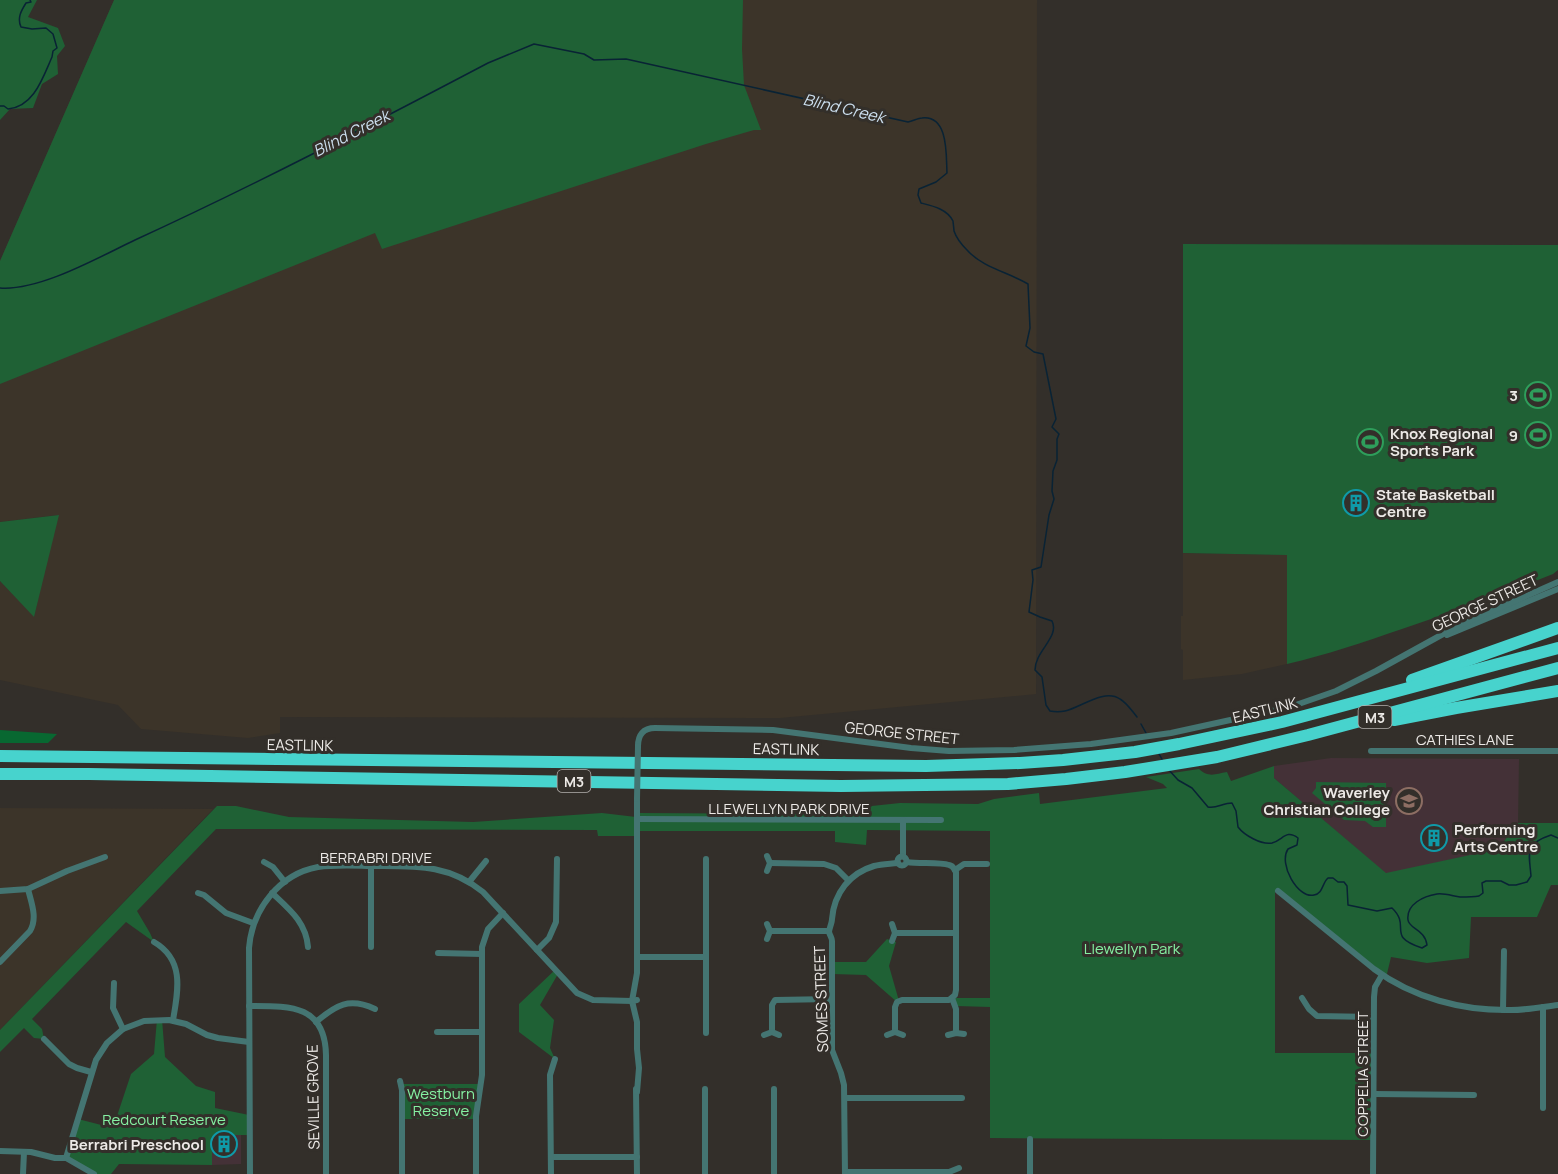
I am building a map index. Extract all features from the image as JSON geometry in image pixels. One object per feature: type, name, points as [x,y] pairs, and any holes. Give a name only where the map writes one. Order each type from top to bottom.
[{"type":"highway","points":[[1340,706],[1558,628]]},
{"type":"highway","name":"EASTLINK","points":[[0,756],[926,766],[1020,764],[1135,752],[1246,731],[1558,648]]},
{"type":"highway","name":"M3","points":[[0,774],[841,786],[935,786],[1031,782],[1147,769],[1217,757],[1558,668]]},
{"type":"highway","points":[[1308,735],[1558,691]]},
{"type":"street","name":"GEORGE STREET","points":[[1524,601],[1558,582]]},
{"type":"street","name":"GEORGE STREET","points":[[637,1174],[639,1071],[636,1022],[638,1010],[634,1000],[639,989],[637,974],[638,746],[640,734],[646,729],[773,730],[949,751],[1023,749],[1127,740],[1263,713],[1315,699],[1358,681],[1454,627],[1558,589]]},
{"type":"street","name":"CATHIES LANE","points":[[1371,751],[1558,751]]},
{"type":"street","name":"LLEWELLYN PARK DRIVE","points":[[637,819],[941,820]]},
{"type":"street","points":[[770,863],[824,864],[836,868],[848,880],[873,866],[898,863],[903,866],[905,859],[903,820]]},
{"type":"street","points":[[767,856],[770,863],[767,871]]},
{"type":"street","points":[[0,891],[28,889],[105,857]]},
{"type":"street","points":[[537,950],[549,938],[556,922],[556,859]]},
{"type":"street","points":[[706,859],[706,1033]]},
{"type":"street","points":[[895,1032],[895,1007],[899,1001],[947,1000],[956,994],[955,870],[946,864],[918,864],[905,859]]},
{"type":"street","points":[[469,882],[486,861]]},
{"type":"street","points":[[264,862],[273,867],[285,882]]},
{"type":"street","points":[[955,870],[966,864],[987,864]]},
{"type":"street","name":"BERRABRI DRIVE","points":[[250,1174],[249,948],[253,924],[262,905],[272,893],[302,872],[331,866],[424,866],[449,872],[483,892],[577,993],[593,999],[634,1000]]},
{"type":"street","points":[[371,866],[371,947]]},
{"type":"street","name":"SOMES STREET","points":[[845,1173],[845,1098],[843,1077],[832,1050],[832,941],[829,931],[835,903],[848,880]]},
{"type":"street","points":[[0,962],[33,925],[34,915],[28,889]]},
{"type":"street","points":[[1278,891],[1382,975],[1409,989],[1444,1002],[1477,1008],[1503,1010],[1558,1005]]},
{"type":"street","points":[[198,893],[226,913],[253,924]]},
{"type":"street","points":[[272,893],[298,919],[306,933],[308,947]]},
{"type":"street","points":[[476,1174],[476,1116],[482,1075],[482,954],[488,929],[503,913]]},
{"type":"street","points":[[767,924],[770,931],[767,939]]},
{"type":"street","points":[[892,924],[895,933],[892,941]]},
{"type":"street","points":[[770,931],[829,931]]},
{"type":"street","points":[[895,933],[956,933]]},
{"type":"street","points":[[154,942],[166,951],[176,970],[178,991],[173,1020]]},
{"type":"street","points":[[1503,951],[1503,1010]]},
{"type":"street","points":[[438,953],[482,954]]},
{"type":"street","points":[[637,957],[705,957]]},
{"type":"street","name":"COPPELIA STREET","points":[[1373,1174],[1373,1017],[1375,990],[1382,975]]},
{"type":"street","points":[[114,983],[114,1008],[123,1029]]},
{"type":"street","points":[[952,998],[956,1009],[956,1032]]},
{"type":"street","points":[[1302,998],[1312,1012],[1320,1017],[1373,1017]]},
{"type":"street","points":[[764,1035],[776,1034],[772,1005],[774,1000],[832,999]]},
{"type":"street","points":[[249,1006],[292,1007],[305,1013],[316,1022],[335,1007],[344,1004],[358,1003],[375,1009]]},
{"type":"street","points":[[1543,1007],[1543,1107]]},
{"type":"street","points":[[66,1158],[96,1060],[104,1047],[123,1029],[149,1020],[173,1020],[207,1035],[249,1042]]},
{"type":"street","name":"SEVILLE GROVE","points":[[316,1022],[324,1036],[326,1050],[326,1174]]},
{"type":"street","points":[[437,1032],[482,1032]]},
{"type":"street","points":[[886,1035],[895,1032],[903,1035]]},
{"type":"street","points":[[948,1035],[956,1032],[964,1034]]},
{"type":"street","points":[[44,1039],[69,1064],[91,1072]]},
{"type":"street","points":[[551,1174],[550,1075],[555,1059]]},
{"type":"street","points":[[400,1081],[402,1090],[402,1174]]},
{"type":"street","points":[[705,1089],[705,1174]]},
{"type":"street","points":[[774,1089],[774,1174]]},
{"type":"street","points":[[1374,1094],[1474,1095]]},
{"type":"street","points":[[845,1098],[962,1098]]},
{"type":"street","points":[[1030,1139],[1030,1174]]},
{"type":"street","points":[[0,1151],[66,1158],[94,1174]]},
{"type":"street","points":[[23,1174],[24,1152]]},
{"type":"street","points":[[551,1157],[637,1157]]},
{"type":"street","points":[[845,1173],[949,1172],[959,1168]]},
{"type":"shaded area","points":[[114,0],[1037,0],[1036,694],[780,718],[280,717],[280,733],[248,738],[141,729],[118,705],[0,680],[0,581],[34,616],[58,515],[0,522],[0,261]]},
{"type":"shaded area","points":[[1183,553],[1288,555],[1287,664],[1242,674],[1183,680],[1181,616],[1183,616]]},
{"type":"shaded area","name":"Waverley Christian College","points":[[1331,758],[1519,759],[1518,823],[1498,849],[1386,874],[1274,778],[1274,766]]},
{"type":"shaded area","points":[[0,808],[213,809],[0,1030]]},
{"type":"shaded area","points":[[219,1135],[241,1135],[241,1164],[212,1165],[212,1142]]},
{"type":"green space","points":[[0,0],[37,0],[28,17],[58,28],[65,46],[57,56],[58,74],[42,84],[33,108],[10,109],[0,120]]},
{"type":"green space","points":[[114,0],[743,0],[744,85],[761,130],[706,144],[382,249],[375,233],[0,384],[0,261]]},
{"type":"green space","name":"Knox Regional Sports Park","points":[[1183,244],[1558,245],[1558,570],[1497,596],[1440,616],[1345,648],[1287,664],[1287,555],[1183,553]]},
{"type":"green space","points":[[59,515],[34,617],[0,581],[0,522]]},
{"type":"green space","points":[[0,730],[57,734],[48,743],[0,743]]},
{"type":"green space","name":"Llewellyn Park","points":[[1274,766],[1274,778],[1386,873],[1498,849],[1518,823],[1558,823],[1558,885],[1551,885],[1537,917],[1471,917],[1469,958],[1427,963],[1391,957],[1386,978],[1275,891],[1275,1053],[1373,1053],[1374,1140],[990,1138],[990,1007],[956,1006],[952,998],[990,998],[990,831],[867,830],[866,845],[835,842],[835,831],[637,831],[637,836],[598,836],[597,830],[216,829],[137,911],[154,942],[126,922],[32,1019],[42,1029],[44,1039],[34,1038],[24,1028],[0,1052],[0,1030],[217,806],[236,806],[289,817],[473,822],[602,813],[636,817],[637,813],[796,814],[900,803],[978,804],[994,799],[1039,793],[1040,804],[1167,788],[1146,777],[1199,769],[1209,774],[1227,772],[1231,781]]},
{"type":"green space","points":[[1316,782],[1386,783],[1386,827],[1373,827],[1365,821],[1344,820],[1312,793],[1316,788]]},
{"type":"green space","points":[[887,939],[896,942],[889,966],[899,1001],[897,1002],[866,975],[832,974],[832,962],[866,962]]},
{"type":"green space","points":[[555,970],[558,974],[540,1005],[554,1020],[550,1048],[555,1059],[519,1032],[519,1004]]},
{"type":"green space","name":"Redcourt Reserve","points":[[157,1019],[162,1019],[165,1057],[196,1086],[215,1092],[215,1108],[249,1115],[250,1135],[219,1135],[212,1142],[212,1165],[119,1164],[111,1174],[94,1174],[68,1160],[78,1119],[113,1128],[131,1074],[154,1054]]},
{"type":"green space","name":"Westburn Reserve","points":[[401,1084],[481,1084],[476,1119],[402,1119]]},
{"type":"waterway","points":[[0,106],[8,109],[17,107],[31,97],[41,82],[53,51],[57,48],[53,34],[46,28],[21,27],[20,15],[26,3],[31,2],[30,0]]},
{"type":"waterway","name":"Blind Creek","points":[[0,288],[33,284],[69,272],[269,176],[488,63],[534,44],[584,54],[594,60],[626,59],[908,122],[920,118],[931,119],[942,130],[946,147],[947,173],[936,182],[919,189],[918,195],[921,203],[939,209],[950,217],[958,238],[973,256],[988,266],[1028,284],[1030,328],[1026,346],[1034,352],[1043,354],[1056,419],[1052,427],[1059,434],[1057,460],[1053,471],[1054,499],[1049,515],[1041,567],[1032,570],[1029,612],[1052,621],[1054,627],[1036,663],[1035,670],[1042,677],[1046,705],[1050,711],[1056,712],[1071,709],[1100,697],[1114,696],[1125,703],[1137,717]]},
{"type":"waterway","name":"Blind Creek","points":[[1141,724],[1146,733]]},
{"type":"waterway","name":"Blind Creek","points":[[1158,752],[1163,761]]},
{"type":"waterway","name":"Blind Creek","points":[[1169,770],[1178,780],[1192,788],[1208,807],[1232,803],[1236,811],[1238,827],[1253,839],[1272,843],[1287,835],[1298,838],[1297,845],[1288,849],[1286,863],[1291,879],[1302,892],[1308,895],[1317,894],[1328,878],[1344,882],[1347,886],[1348,905],[1377,911],[1392,908],[1398,915],[1402,935],[1411,944],[1422,948],[1427,945],[1426,940],[1408,920],[1408,914],[1413,905],[1437,894],[1460,897],[1479,896],[1483,893],[1482,883],[1486,881],[1501,881],[1509,885],[1527,882],[1531,876],[1529,855],[1532,846],[1542,838],[1551,835],[1558,838]]},
{"type":"place","name":"3","points":[[1538,395]]},
{"type":"place","name":"9","points":[[1538,435]]},
{"type":"place","name":"Knox Regional Sports Park","points":[[1370,442]]},
{"type":"place","name":"State Basketball Centre","points":[[1356,503]]},
{"type":"place","name":"Waverley Christian College","points":[[1409,801]]},
{"type":"place","name":"Performing Arts Centre","points":[[1434,838]]},
{"type":"place","name":"Berrabri Preschool","points":[[224,1144]]}]
